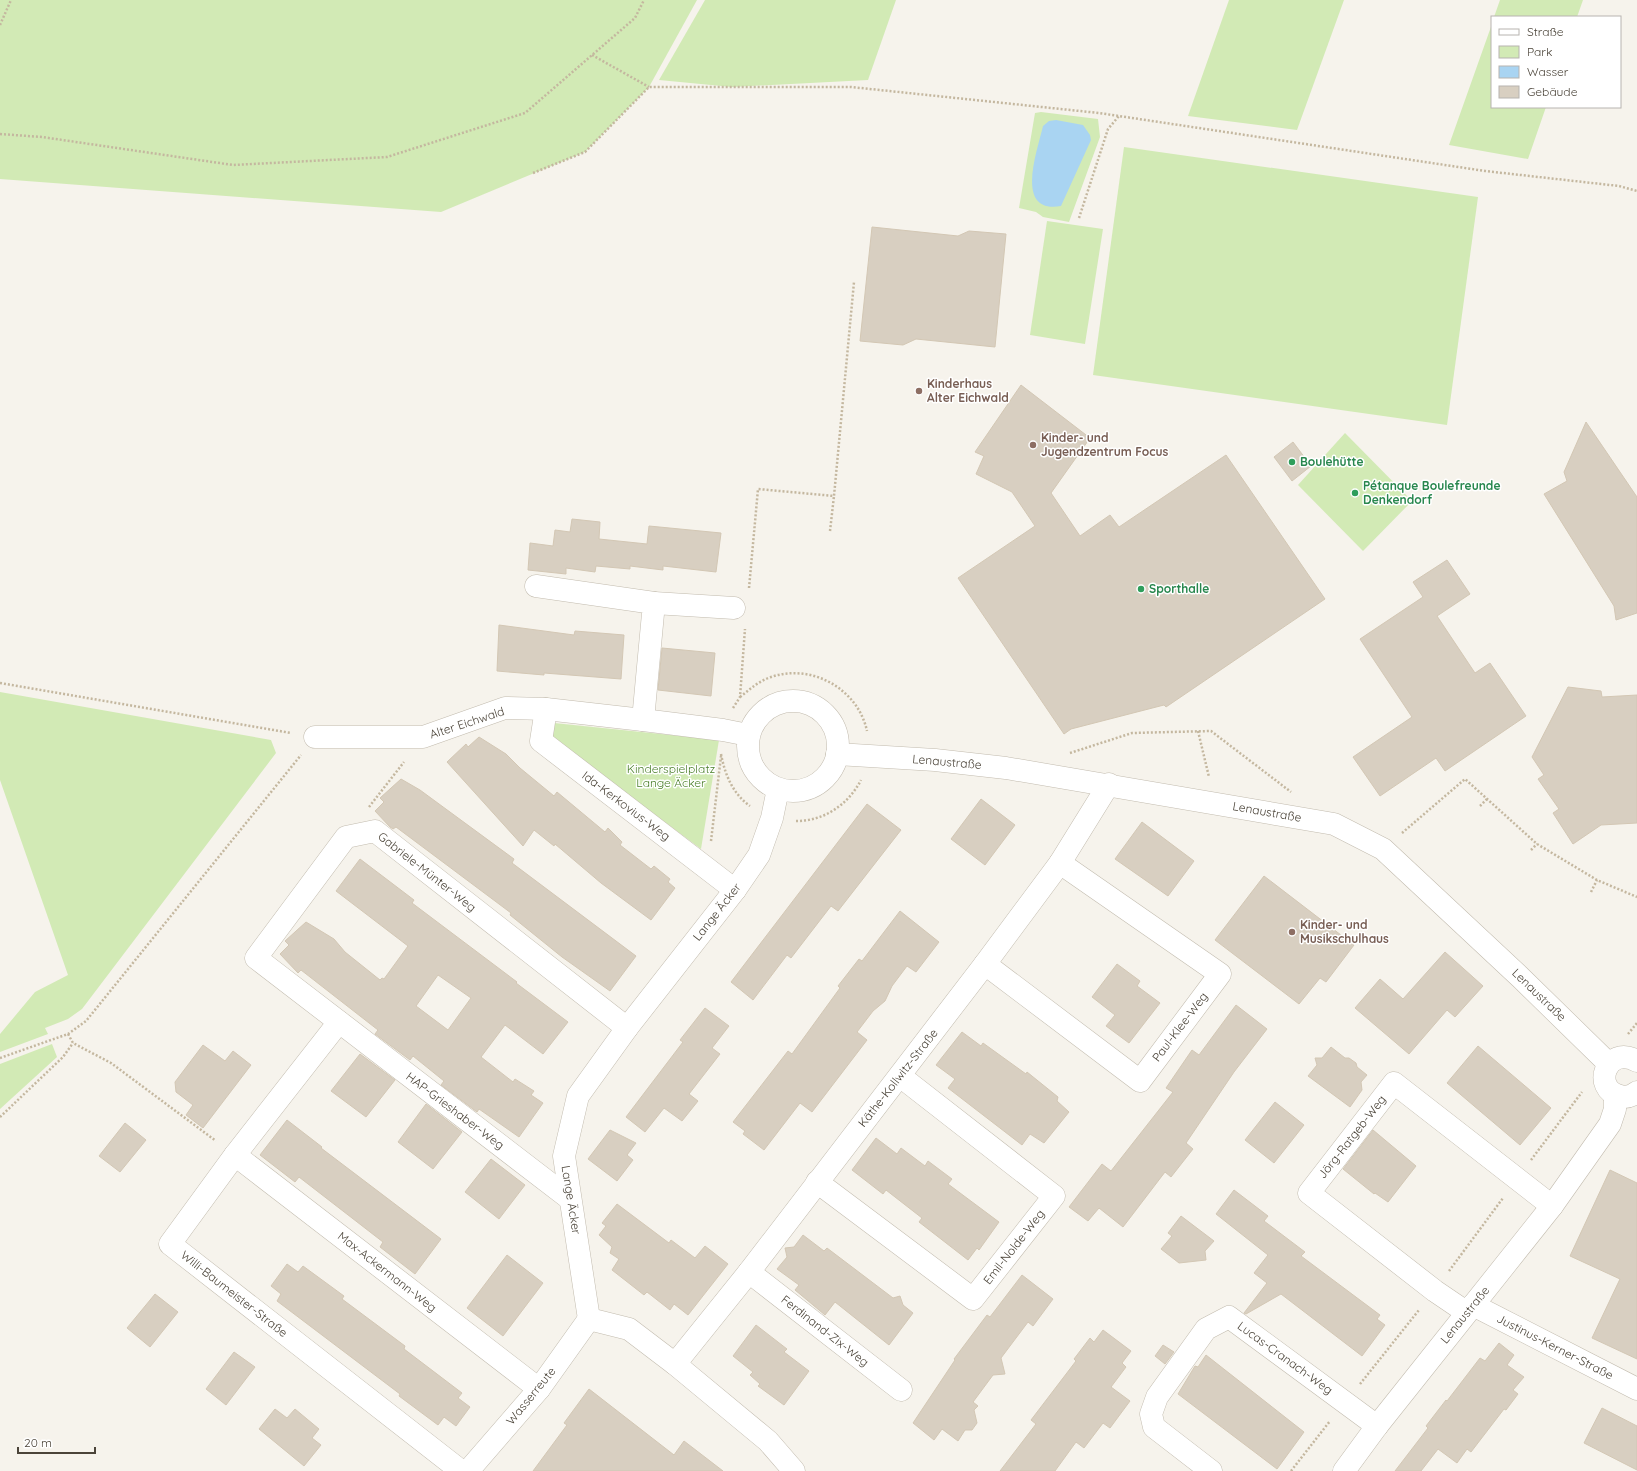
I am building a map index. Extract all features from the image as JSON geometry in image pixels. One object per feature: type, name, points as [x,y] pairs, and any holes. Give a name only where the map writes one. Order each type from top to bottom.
[{"type":"street","points":[[536,586],[740,615]]},
{"type":"street","points":[[642,720],[654,603]]},
{"type":"street","points":[[800,702],[810,704],[826,716],[836,733],[837,754],[834,765],[829,774],[811,788],[800,791],[778,789],[766,783],[756,774],[750,762],[747,748],[748,735],[753,724],[768,708],[778,703],[800,702]]},
{"type":"street","name":"Alter Eichwald","points":[[315,737],[423,737],[504,708],[546,709],[723,730],[748,735]]},
{"type":"street","name":"Ida-Kerkovius-Weg","points":[[546,709],[541,741],[735,890]]},
{"type":"street","name":"Lenaustraße","points":[[837,754],[974,764],[1110,784],[1334,824],[1383,849],[1520,977],[1609,1064]]},
{"type":"street","name":"Käthe-Kollwitz-Straße","points":[[675,1364],[749,1272],[985,964],[1060,863],[1110,784]]},
{"type":"street","name":"Lange Äcker","points":[[589,1319],[564,1156],[578,1096],[627,1028],[735,890],[759,855],[772,818],[778,789]]},
{"type":"street","name":"Gabriele-Münter-Weg","points":[[346,837],[375,832],[627,1028]]},
{"type":"street","points":[[339,1022],[256,958],[346,837]]},
{"type":"street","name":"Paul-Klee-Weg","points":[[985,964],[1140,1081],[1220,974],[1060,863]]},
{"type":"street","name":"Willi-Baumeister-Straße","points":[[339,1022],[235,1155],[170,1244],[461,1471]]},
{"type":"street","name":"HAP-Grieshaber-Weg","points":[[339,1022],[570,1199]]},
{"type":"street","points":[[1637,1061],[1626,1057],[1614,1060],[1609,1064],[1604,1075],[1610,1091],[1615,1095],[1628,1096],[1637,1092]]},
{"type":"street","name":"Emil-Nolde-Weg","points":[[817,1182],[973,1299],[1054,1196],[900,1076]]},
{"type":"street","name":"Jörg-Ratgeb-Weg","points":[[1470,1308],[1435,1291],[1309,1193],[1394,1083],[1552,1206]]},
{"type":"street","name":"Lenaustraße","points":[[1344,1471],[1377,1426],[1552,1206],[1610,1124],[1615,1109],[1615,1095]]},
{"type":"street","name":"Max-Ackermann-Weg","points":[[235,1155],[539,1389]]},
{"type":"street","name":"Ferdinand-Zix-Weg","points":[[749,1272],[900,1390]]},
{"type":"street","name":"Justinus-Kerner-Straße","points":[[1470,1308],[1637,1389]]},
{"type":"street","name":"Lucas-Cranach-Weg","points":[[1211,1471],[1154,1427],[1151,1414],[1157,1397],[1206,1329],[1229,1317],[1377,1426]]},
{"type":"street","points":[[589,1319],[629,1329],[675,1364],[768,1441],[794,1471]]},
{"type":"street","name":"Wasserreute","points":[[468,1471],[539,1389],[589,1319]]},
{"type":"path","points":[[0,25],[11,0]]},
{"type":"path","points":[[0,134],[42,137],[233,164],[387,157],[525,113],[635,18],[644,0]]},
{"type":"path","points":[[592,55],[649,87],[852,87],[1119,116],[1485,171],[1619,186],[1637,191]]},
{"type":"path","points":[[534,173],[585,152],[649,87]]},
{"type":"path","points":[[1079,218],[1108,130],[1119,116]]},
{"type":"path","points":[[830,531],[854,282]]},
{"type":"path","points":[[748,591],[758,489],[834,496]]},
{"type":"path","points":[[740,615],[740,697]]},
{"type":"path","points":[[708,868],[721,752],[729,780],[736,793],[759,812],[772,818],[785,821],[811,820],[835,810],[854,792],[864,775],[869,757],[869,740],[866,724],[859,709],[849,696],[836,686],[822,678],[806,674],[790,673],[771,677],[755,685],[740,697],[730,712],[723,730]]},
{"type":"path","points":[[0,683],[315,737],[133,961],[97,1008],[82,1024],[68,1034],[0,1058]]},
{"type":"path","points":[[1198,731],[1215,803]]},
{"type":"path","points":[[1064,755],[1132,733],[1211,731],[1297,796]]},
{"type":"path","points":[[346,837],[423,737]]},
{"type":"path","points":[[1383,849],[1465,779],[1537,844],[1597,880],[1637,897]]},
{"type":"path","points":[[1480,806],[1487,799]]},
{"type":"path","points":[[1531,850],[1537,844]]},
{"type":"path","points":[[1591,892],[1597,880]]},
{"type":"path","points":[[68,1034],[73,1043],[111,1063],[235,1155]]},
{"type":"path","points":[[0,1116],[63,1057],[73,1043]]},
{"type":"path","points":[[1291,1471],[1345,1401],[1435,1291],[1587,1086]]},
{"type":"green space","points":[[0,0],[697,0],[649,87],[585,152],[441,212],[0,179]]},
{"type":"green space","points":[[705,0],[896,0],[868,80],[732,87],[659,80]]},
{"type":"green space","points":[[1229,0],[1344,0],[1297,130],[1188,116]]},
{"type":"green space","points":[[1500,0],[1583,0],[1577,16],[1494,16]]},
{"type":"green space","points":[[1491,27],[1491,108],[1546,108],[1528,159],[1449,145]]},
{"type":"green space","points":[[1041,112],[1098,119],[1100,137],[1069,222],[1043,217],[1036,212],[1019,208],[1035,113]]},
{"type":"green space","points":[[1124,147],[1478,197],[1447,425],[1093,375]]},
{"type":"green space","points":[[1047,221],[1103,229],[1085,344],[1030,335]]},
{"type":"green space","name":"Pétanque Boulefreunde Denkendorf","points":[[1345,433],[1412,501],[1363,551],[1298,485]]},
{"type":"green space","points":[[0,692],[271,740],[276,753],[82,1009],[68,1019],[45,1028],[48,1034],[0,1052],[0,1034],[35,992],[68,975],[0,780]]},
{"type":"green space","name":"Kinderspielplatz Lange Äcker","points":[[554,723],[719,740],[701,849],[549,736]]},
{"type":"green space","points":[[52,1044],[57,1057],[0,1109],[0,1064]]},
{"type":"water","points":[[1056,120],[1083,125],[1090,135],[1091,140],[1061,206],[1046,206],[1038,201],[1033,191],[1032,179],[1043,126],[1049,121]]},
{"type":"building","points":[[872,227],[958,236],[969,231],[1006,234],[995,347],[916,339],[903,345],[860,341]]},
{"type":"building","name":"Sporthalle","points":[[1021,385],[1090,438],[1051,493],[1080,536],[1110,515],[1119,527],[1226,455],[1325,599],[1166,707],[1164,705],[1071,729],[1064,734],[958,578],[1035,526],[1012,492],[976,474],[984,456],[975,452]]},
{"type":"building","points":[[1586,422],[1637,497],[1637,613],[1616,620],[1614,606],[1544,494],[1567,481],[1564,472]]},
{"type":"building","name":"Boulehütte","points":[[1293,442],[1311,466],[1292,481],[1274,457]]},
{"type":"building","points":[[572,519],[600,522],[599,539],[647,544],[649,526],[721,533],[716,572],[663,566],[663,570],[630,566],[630,569],[596,566],[595,572],[566,568],[566,574],[528,570],[530,543],[553,546],[555,530],[570,532]]},
{"type":"building","points":[[1447,560],[1470,594],[1437,616],[1475,673],[1490,663],[1526,716],[1445,771],[1436,758],[1380,796],[1353,757],[1412,717],[1360,639],[1423,597],[1413,582]]},
{"type":"building","points":[[499,625],[574,635],[575,631],[624,635],[621,679],[497,671]]},
{"type":"building","points":[[662,648],[715,653],[711,696],[658,690]]},
{"type":"building","points":[[1568,687],[1601,691],[1602,697],[1637,695],[1637,823],[1601,825],[1573,844],[1553,813],[1559,809],[1538,779],[1544,775],[1532,757]]},
{"type":"building","points":[[479,737],[506,754],[520,768],[554,796],[557,792],[605,832],[608,828],[622,842],[620,845],[651,869],[654,866],[670,879],[668,882],[675,888],[651,920],[601,883],[555,844],[554,846],[534,830],[523,846],[447,762],[466,744],[468,747]]},
{"type":"building","points":[[401,779],[420,790],[514,859],[512,863],[636,956],[610,991],[562,957],[510,915],[511,913],[396,827],[393,829],[390,827],[375,811],[384,802],[380,798]]},
{"type":"building","points":[[981,799],[1015,825],[985,865],[951,839]]},
{"type":"building","points":[[867,804],[901,830],[838,911],[831,906],[791,958],[787,955],[753,1000],[731,982]]},
{"type":"building","points":[[1142,822],[1194,861],[1168,896],[1115,859]]},
{"type":"building","points":[[360,859],[414,900],[412,903],[568,1022],[543,1054],[505,1025],[481,1057],[513,1082],[515,1079],[534,1091],[531,1095],[543,1103],[519,1137],[479,1109],[477,1112],[441,1085],[444,1081],[413,1056],[410,1060],[375,1034],[378,1030],[301,970],[298,973],[280,954],[289,945],[285,941],[306,922],[334,939],[345,952],[380,980],[382,978],[384,979],[408,946],[336,891]],"holes":[[[438,975],[471,998],[448,1030],[416,1006]]]},
{"type":"building","name":"Kinder- und Musikschulhaus","points":[[1264,876],[1354,945],[1326,982],[1320,978],[1299,1004],[1215,940]]},
{"type":"building","points":[[900,911],[939,942],[916,972],[907,966],[892,986],[885,1001],[873,1011],[857,1032],[867,1040],[812,1112],[800,1103],[764,1150],[743,1134],[745,1131],[733,1122],[788,1051],[792,1054],[840,988],[838,986],[859,959],[862,961]]},
{"type":"building","points":[[1445,952],[1483,986],[1455,1017],[1447,1010],[1409,1054],[1355,1008],[1380,979],[1403,999]]},
{"type":"building","points":[[1117,964],[1140,981],[1137,986],[1160,1003],[1129,1043],[1106,1026],[1115,1015],[1092,997]]},
{"type":"building","points":[[1236,1005],[1267,1029],[1234,1072],[1186,1143],[1193,1149],[1171,1177],[1165,1172],[1123,1227],[1099,1208],[1088,1221],[1069,1207],[1102,1164],[1111,1171],[1173,1092],[1166,1088],[1192,1050],[1199,1055]]},
{"type":"building","points":[[705,1008],[729,1026],[712,1048],[720,1054],[689,1094],[698,1101],[682,1121],[664,1108],[645,1132],[626,1117],[683,1042],[680,1040]]},
{"type":"building","points":[[962,1032],[981,1046],[983,1043],[1026,1074],[1027,1072],[1058,1097],[1057,1101],[1069,1112],[1044,1143],[1030,1134],[1022,1145],[948,1088],[955,1079],[936,1065]]},
{"type":"building","points":[[203,1045],[225,1061],[233,1051],[251,1065],[203,1128],[186,1115],[193,1105],[176,1092],[175,1082]]},
{"type":"building","points":[[1478,1046],[1551,1108],[1520,1145],[1447,1083]]},
{"type":"building","points":[[1331,1047],[1345,1058],[1349,1058],[1356,1063],[1357,1067],[1367,1075],[1361,1082],[1362,1090],[1350,1107],[1308,1076],[1317,1065],[1315,1058],[1322,1058]]},
{"type":"building","points":[[360,1054],[395,1080],[366,1117],[331,1091]]},
{"type":"building","points":[[1275,1102],[1304,1125],[1274,1163],[1245,1140]]},
{"type":"building","points":[[426,1104],[462,1132],[433,1169],[398,1142]]},
{"type":"building","points":[[287,1120],[322,1147],[321,1148],[441,1239],[415,1274],[380,1247],[383,1242],[299,1177],[295,1182],[260,1155]]},
{"type":"building","points":[[125,1123],[146,1140],[120,1172],[99,1156]]},
{"type":"building","points":[[610,1130],[636,1143],[627,1155],[633,1160],[617,1181],[588,1159]]},
{"type":"building","points":[[1373,1130],[1416,1166],[1388,1202],[1375,1193],[1374,1194],[1343,1169]]},
{"type":"building","points":[[876,1138],[897,1154],[901,1148],[925,1166],[928,1161],[952,1179],[948,1184],[999,1222],[979,1250],[977,1248],[968,1260],[919,1222],[922,1218],[886,1190],[883,1194],[852,1170]]},
{"type":"building","points":[[491,1159],[525,1185],[499,1219],[465,1192]]},
{"type":"building","points":[[1610,1170],[1637,1183],[1637,1359],[1592,1338],[1620,1279],[1570,1256]]},
{"type":"building","points":[[1234,1190],[1268,1216],[1264,1221],[1305,1252],[1301,1256],[1380,1315],[1377,1319],[1385,1325],[1362,1356],[1281,1294],[1246,1314],[1244,1313],[1267,1283],[1254,1273],[1268,1255],[1216,1214]]},
{"type":"building","points":[[617,1204],[669,1243],[671,1240],[695,1258],[705,1246],[728,1264],[688,1315],[674,1304],[670,1310],[647,1292],[644,1295],[612,1270],[619,1259],[610,1253],[612,1247],[599,1235],[606,1226],[602,1223]]},
{"type":"building","points":[[1181,1216],[1214,1241],[1205,1251],[1206,1260],[1179,1263],[1161,1249],[1172,1236],[1168,1233]]},
{"type":"building","points":[[803,1235],[824,1251],[827,1248],[893,1298],[900,1296],[903,1305],[913,1313],[889,1345],[835,1302],[825,1315],[795,1290],[799,1285],[777,1269],[787,1257],[785,1248],[794,1247]]},
{"type":"building","points":[[507,1255],[543,1283],[503,1336],[467,1308]]},
{"type":"building","points":[[287,1264],[298,1272],[303,1266],[344,1296],[342,1299],[405,1346],[404,1349],[462,1393],[458,1398],[470,1407],[456,1426],[444,1417],[438,1425],[399,1396],[400,1394],[277,1301],[281,1294],[271,1286]]},
{"type":"building","points":[[1022,1275],[1053,1299],[1033,1326],[1028,1322],[1001,1358],[1005,1374],[993,1375],[973,1402],[978,1406],[974,1410],[977,1423],[972,1430],[965,1430],[958,1441],[942,1429],[934,1440],[913,1423],[955,1360],[954,1359],[987,1315],[990,1317]]},
{"type":"building","points":[[155,1294],[178,1312],[150,1347],[127,1328]]},
{"type":"building","points":[[756,1325],[787,1349],[784,1352],[809,1371],[784,1405],[758,1386],[760,1384],[750,1375],[753,1372],[733,1356]]},
{"type":"building","points":[[1103,1330],[1131,1351],[1122,1363],[1126,1367],[1111,1387],[1130,1401],[1110,1428],[1103,1423],[1084,1448],[1076,1442],[1055,1471],[1000,1471],[1036,1424],[1031,1420],[1076,1361],[1074,1359],[1090,1338],[1094,1342]]},
{"type":"building","points":[[1499,1343],[1514,1355],[1507,1365],[1524,1377],[1513,1390],[1518,1394],[1506,1410],[1504,1409],[1471,1452],[1467,1449],[1457,1463],[1438,1449],[1421,1471],[1395,1471],[1428,1428],[1426,1426],[1480,1358],[1485,1361]]},
{"type":"building","points":[[1163,1345],[1174,1352],[1165,1364],[1155,1356]]},
{"type":"building","points":[[234,1352],[255,1367],[226,1405],[206,1389]]},
{"type":"building","points":[[1206,1355],[1304,1432],[1277,1469],[1178,1394],[1195,1366],[1198,1367]]},
{"type":"building","points":[[589,1389],[674,1455],[684,1441],[723,1471],[533,1471],[567,1425],[564,1423]]},
{"type":"building","points":[[1602,1408],[1637,1426],[1637,1470],[1584,1443]]},
{"type":"building","points":[[275,1409],[287,1418],[295,1409],[319,1429],[312,1438],[321,1445],[304,1466],[259,1429]]},
{"type":"place","name":"Kinderhaus Alter Eichwald","points":[[919,391]]},
{"type":"place","name":"Kinder- und Jugendzentrum Focus","points":[[1033,445]]},
{"type":"place","name":"Boulehütte","points":[[1292,462]]},
{"type":"place","name":"Pétanque Boulefreunde Denkendorf","points":[[1355,493]]},
{"type":"place","name":"Sporthalle","points":[[1141,589]]},
{"type":"place","name":"Kinder- und Musikschulhaus","points":[[1292,932]]}]
